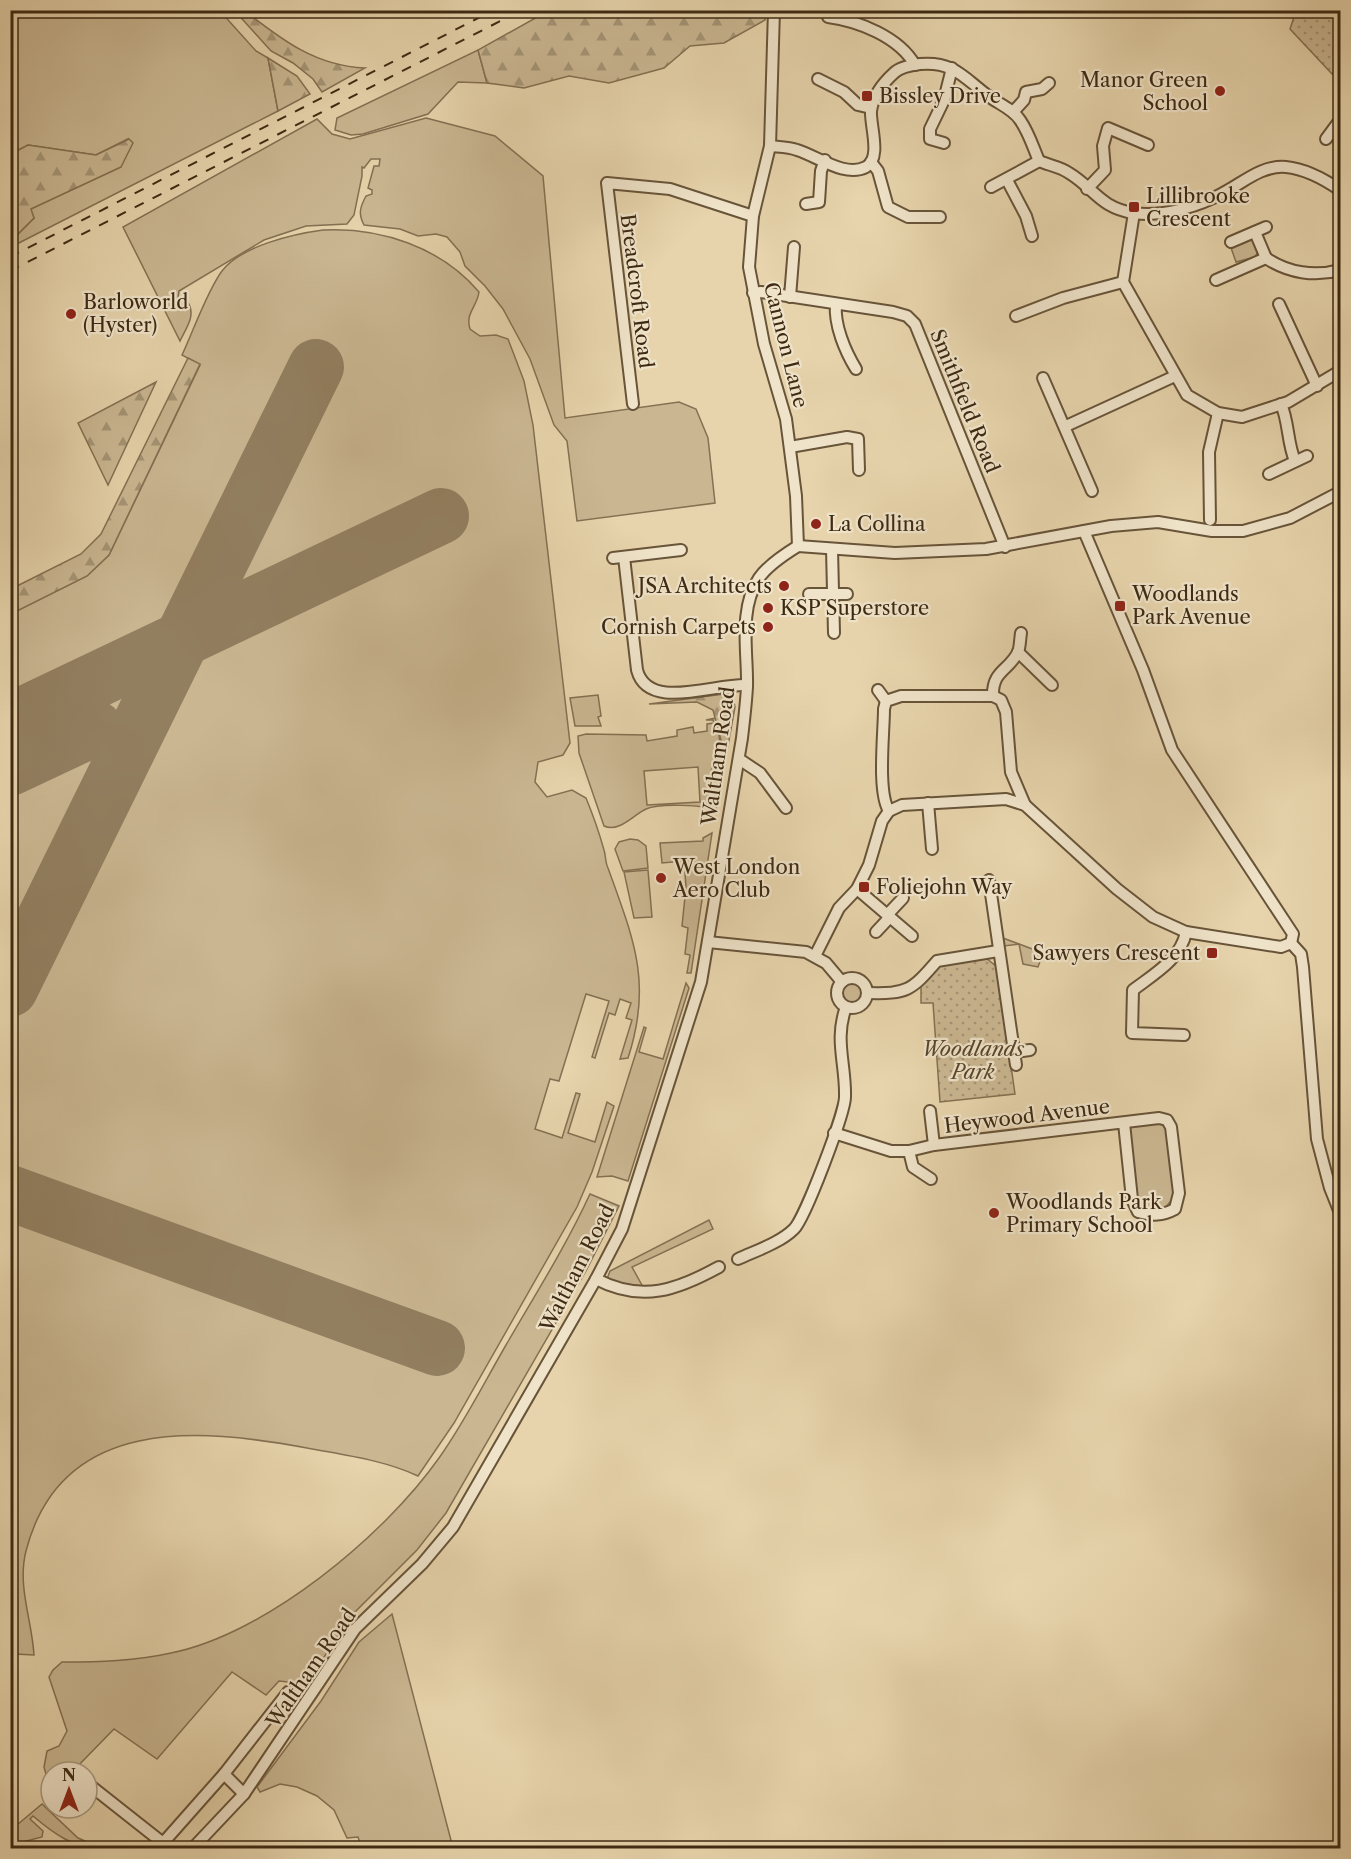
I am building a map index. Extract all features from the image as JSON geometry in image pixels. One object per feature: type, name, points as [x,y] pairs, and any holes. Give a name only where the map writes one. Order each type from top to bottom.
[{"type":"street","name":"Cannon Lane","points":[[774,10],[770,146],[753,216],[749,267],[764,344],[786,419],[798,546]]},
{"type":"street","points":[[828,17],[848,19],[891,40],[906,50],[915,65]]},
{"type":"street","points":[[770,146],[795,149],[825,160],[841,169],[865,167],[871,162],[875,152],[871,133],[871,108],[881,86],[896,70],[936,63],[952,68],[1013,112],[1032,140],[1039,161]]},
{"type":"street","points":[[944,143],[930,140],[930,129],[944,100],[952,68]]},
{"type":"street","points":[[818,79],[844,92],[858,105],[871,108]]},
{"type":"street","points":[[1013,112],[1024,100],[1026,93],[1042,89],[1049,83]]},
{"type":"street","points":[[1326,139],[1341,120]]},
{"type":"street","points":[[1088,189],[1105,170],[1103,146],[1108,128],[1148,145]]},
{"type":"street","points":[[806,204],[819,202],[821,171],[825,160]]},
{"type":"street","points":[[991,187],[1039,161]]},
{"type":"street","points":[[1039,161],[1068,172],[1104,204],[1134,213],[1165,212],[1195,206],[1223,193],[1250,175],[1284,167],[1304,171],[1341,190]]},
{"type":"street","points":[[871,162],[878,171],[888,207],[908,217],[940,217]]},
{"type":"street","points":[[1007,180],[1026,216],[1032,236]]},
{"type":"street","name":"Breadcroft Road","points":[[633,404],[608,183],[670,189],[753,216]]},
{"type":"street","points":[[1134,213],[1124,282],[1187,395],[1218,413],[1242,417],[1281,404],[1341,372]]},
{"type":"street","points":[[1231,242],[1266,227]]},
{"type":"street","points":[[1255,232],[1266,258]]},
{"type":"street","points":[[790,297],[794,247]]},
{"type":"street","points":[[1216,280],[1266,258],[1307,274],[1324,274],[1341,270]]},
{"type":"street","points":[[1016,316],[1063,298],[1124,282]]},
{"type":"street","name":"Smithfield Road","points":[[753,293],[761,292],[893,312],[907,316],[915,324],[1005,547]]},
{"type":"street","points":[[836,304],[835,312],[847,355],[856,369]]},
{"type":"street","points":[[1279,304],[1317,386]]},
{"type":"street","points":[[1066,426],[1175,376]]},
{"type":"street","points":[[1043,378],[1066,426],[1070,443],[1092,491]]},
{"type":"street","points":[[1281,404],[1287,416],[1289,445],[1295,461]]},
{"type":"street","points":[[1210,520],[1204,501],[1209,452],[1218,413]]},
{"type":"street","points":[[790,447],[862,435],[859,470]]},
{"type":"street","points":[[1269,474],[1307,456]]},
{"type":"street","points":[[798,546],[895,554],[1005,547],[1084,531],[1158,522],[1212,531],[1243,531],[1290,518],[1341,492]]},
{"type":"street","points":[[1084,531],[1143,670],[1172,750],[1301,954],[1317,1138],[1330,1188],[1341,1213]]},
{"type":"street","name":"Waltham Road","points":[[200,1846],[244,1794],[355,1629],[422,1564],[453,1527],[596,1279],[622,1229],[701,982],[739,759],[747,685],[746,628],[749,605],[759,578],[781,556],[798,546]]},
{"type":"street","points":[[832,549],[834,633]]},
{"type":"street","points":[[681,550],[618,557],[637,670],[646,686],[662,694],[747,685]]},
{"type":"street","points":[[809,594],[847,594]]},
{"type":"street","points":[[993,696],[993,685],[1004,666],[1018,652],[1021,633]]},
{"type":"street","points":[[1018,652],[1052,685]]},
{"type":"street","points":[[878,690],[886,701],[883,783],[885,805],[889,811]]},
{"type":"street","points":[[886,701],[901,696],[993,696],[1005,705],[1011,772],[1025,805],[1117,889],[1153,917],[1186,932],[1281,947],[1292,939]]},
{"type":"street","points":[[739,759],[760,773],[786,808]]},
{"type":"street","points":[[1006,799],[1015,785]]},
{"type":"street","points":[[815,956],[839,908],[857,889],[869,865],[880,827],[889,811],[902,806],[928,803],[1006,799],[1025,805]]},
{"type":"street","points":[[928,803],[933,849]]},
{"type":"street","points":[[989,880],[1016,1065]]},
{"type":"street","points":[[857,889],[912,936]]},
{"type":"street","points":[[991,892],[1003,890]]},
{"type":"street","points":[[876,932],[903,898]]},
{"type":"street","points":[[1184,1035],[1132,1033],[1133,990],[1174,957],[1184,946],[1186,932]]},
{"type":"street","points":[[708,942],[806,952],[826,963],[842,982]]},
{"type":"street","points":[[868,993],[905,991],[919,981],[937,961],[998,951]]},
{"type":"street","points":[[846,1007],[837,995],[842,982],[851,978],[861,981],[868,993]]},
{"type":"street","points":[[846,1007],[861,1006],[868,993]]},
{"type":"street","points":[[738,1259],[795,1228],[845,1100],[838,1027],[846,1007]]},
{"type":"street","points":[[1014,1052],[1030,1050]]},
{"type":"street","name":"Heywood Avenue","points":[[930,1111],[934,1145]]},
{"type":"street","name":"Heywood Avenue","points":[[834,1133],[884,1149],[909,1151],[934,1145],[1159,1118],[1167,1120],[1171,1127],[1179,1193],[1175,1209],[1165,1215],[1138,1212],[1132,1199],[1124,1123]]},
{"type":"street","points":[[909,1151],[913,1167],[931,1179]]},
{"type":"street","points":[[596,1279],[609,1286],[630,1292],[658,1292],[683,1286],[719,1267]]},
{"type":"street","points":[[99,1793],[163,1843],[224,1774],[288,1692]]},
{"type":"street","points":[[224,1774],[244,1794]]},
{"type":"green space","points":[[11,11],[220,11],[256,51],[268,58],[278,111],[11,247],[11,241],[34,218],[30,209],[121,167],[128,139],[96,155],[28,145],[11,154]]},
{"type":"green space","points":[[235,11],[245,11],[272,32],[315,57],[347,66],[365,68],[322,92],[313,79],[293,63],[271,51]]},
{"type":"green space","points":[[548,11],[767,11],[765,20],[724,43],[690,46],[664,68],[609,83],[569,76],[524,88],[487,83],[478,50]]},
{"type":"green space","points":[[1296,11],[1340,11],[1340,66],[1332,74],[1290,29]]},
{"type":"green space","points":[[478,50],[487,83],[458,82],[428,114],[363,134],[351,135],[335,130],[337,118]]},
{"type":"green space","points":[[268,58],[297,76],[310,94],[278,111]]},
{"type":"green space","points":[[426,118],[495,136],[543,176],[565,418],[679,402],[696,409],[708,438],[715,503],[577,521],[567,441],[554,425],[530,359],[503,309],[465,266],[460,252],[447,237],[436,234],[418,236],[400,229],[364,225],[360,214],[361,207],[366,196],[372,194],[372,190],[368,188],[374,166],[379,166],[380,159],[371,159],[364,168],[362,167],[354,215],[347,224],[306,226],[264,240],[179,291],[178,299],[187,301],[191,311],[190,321],[180,341],[123,227],[317,119],[332,134],[350,139]]},
{"type":"green space","points":[[129,139],[133,143],[121,167],[31,209],[34,218],[11,241],[11,154],[28,145],[96,155]]},
{"type":"green space","points":[[323,230],[345,230],[387,236],[428,252],[447,263],[479,292],[470,314],[470,329],[480,336],[496,335],[508,339],[524,381],[533,425],[570,743],[563,755],[538,762],[535,782],[547,797],[572,790],[586,798],[589,804],[637,961],[639,1006],[635,1031],[628,1058],[620,1059],[632,1020],[626,1018],[631,1003],[620,999],[615,1015],[609,1013],[595,1058],[592,1057],[609,1001],[586,994],[559,1081],[550,1079],[535,1129],[562,1138],[576,1093],[580,1094],[568,1133],[595,1142],[607,1102],[614,1106],[592,1172],[577,1207],[454,1423],[418,1476],[392,1466],[349,1456],[265,1441],[222,1437],[180,1436],[139,1441],[102,1453],[69,1475],[44,1507],[26,1551],[23,1577],[34,1655],[15,1654],[10,1642],[10,614],[87,576],[109,555],[200,365],[182,355],[216,279],[222,271],[231,262],[254,248],[283,238]]},
{"type":"green space","points":[[1247,238],[1253,240],[1259,250],[1255,257],[1236,262],[1230,245]]},
{"type":"green space","points":[[188,358],[200,364],[109,555],[87,576],[11,614],[11,589],[81,554],[101,534]]},
{"type":"green space","points":[[156,382],[108,485],[78,423]]},
{"type":"green space","points":[[724,694],[733,698],[735,707],[719,795],[711,792],[708,785],[722,744],[713,710],[697,702],[649,704]]},
{"type":"green space","points":[[598,695],[601,716],[598,717],[601,726],[575,726],[570,698]]},
{"type":"green space","points":[[716,718],[720,740],[718,757],[711,771],[715,794],[719,795],[716,810],[681,805],[652,807],[615,827],[604,826],[579,753],[578,736],[586,734],[646,735],[647,741],[677,736],[677,730],[693,727],[694,733],[707,731],[707,724],[714,723],[713,720],[706,720]],"holes":[[[698,767],[700,802],[647,805],[644,771]]]},
{"type":"green space","points":[[712,833],[691,973],[687,973],[690,955],[685,954],[688,928],[682,926],[686,887],[684,861],[662,863],[660,843],[703,841],[703,838]]},
{"type":"green space","points":[[630,839],[638,840],[646,846],[648,868],[623,871],[615,849],[619,842]]},
{"type":"green space","points":[[648,870],[652,917],[634,918],[624,872]]},
{"type":"green space","points":[[1003,938],[1019,944],[1004,946]]},
{"type":"green space","points":[[1019,944],[1043,953],[1038,967],[1023,964]]},
{"type":"green space","name":"Woodlands Park","points":[[986,958],[997,967],[1015,1094],[940,1102],[933,1003],[921,1003],[921,986],[938,966]]},
{"type":"green space","points":[[852,981],[860,985],[864,993],[860,1001],[852,1005],[844,1001],[840,993],[844,985]]},
{"type":"green space","points":[[686,983],[689,988],[628,1181],[612,1176],[597,1177],[644,1027],[646,1028],[639,1052],[663,1059]]},
{"type":"green space","points":[[1161,1122],[1166,1127],[1174,1195],[1162,1209],[1152,1211],[1137,1201],[1130,1126]]},
{"type":"green space","points":[[590,1194],[619,1206],[587,1269],[446,1513],[417,1550],[349,1618],[307,1684],[279,1681],[266,1695],[232,1672],[157,1759],[114,1729],[84,1760],[45,1760],[47,1751],[59,1746],[67,1731],[49,1677],[62,1662],[144,1658],[208,1642],[283,1604],[320,1578],[387,1519],[416,1488],[448,1445]]},
{"type":"green space","points":[[709,1220],[713,1229],[632,1267],[643,1287],[631,1288],[607,1279],[610,1271]]},
{"type":"green space","points":[[392,1614],[453,1848],[353,1848],[361,1846],[358,1837],[347,1838],[334,1810],[317,1796],[297,1787],[280,1784],[260,1792],[257,1787],[321,1701],[359,1642]]},
{"type":"green space","points":[[39,1807],[39,1820],[59,1820],[78,1838],[101,1848],[73,1843],[56,1834],[33,1816],[30,1819],[43,1831],[42,1837],[11,1845],[11,1830]]},
{"type":"runway","points":[[10,989],[316,367]]},
{"type":"runway","points":[[10,721],[441,516]]},
{"type":"runway","points":[[10,768],[95,728]]},
{"type":"runway","points":[[10,1193],[437,1348]]},
{"type":"railway","points":[[10,257],[494,10]]},
{"type":"railway","points":[[10,271],[522,10]]},
{"type":"place","name":"Manor Green School","points":[[1220,91]]},
{"type":"place","name":"Bissley Drive","points":[[867,96]]},
{"type":"place","name":"Lillibrooke Crescent","points":[[1134,207]]},
{"type":"place","name":"Barloworld (Hyster)","points":[[71,314]]},
{"type":"place","name":"La Collina","points":[[816,524]]},
{"type":"place","name":"JSA Architects","points":[[784,586]]},
{"type":"place","name":"Woodlands Park Avenue","points":[[1120,606]]},
{"type":"place","name":"KSP Superstore","points":[[768,608]]},
{"type":"place","name":"Cornish Carpets","points":[[768,627]]},
{"type":"place","name":"West London Aero Club","points":[[661,878]]},
{"type":"place","name":"Foliejohn Way","points":[[864,887]]},
{"type":"place","name":"Sawyers Crescent","points":[[1212,953]]},
{"type":"place","name":"Woodlands Park Primary School","points":[[994,1213]]}]
